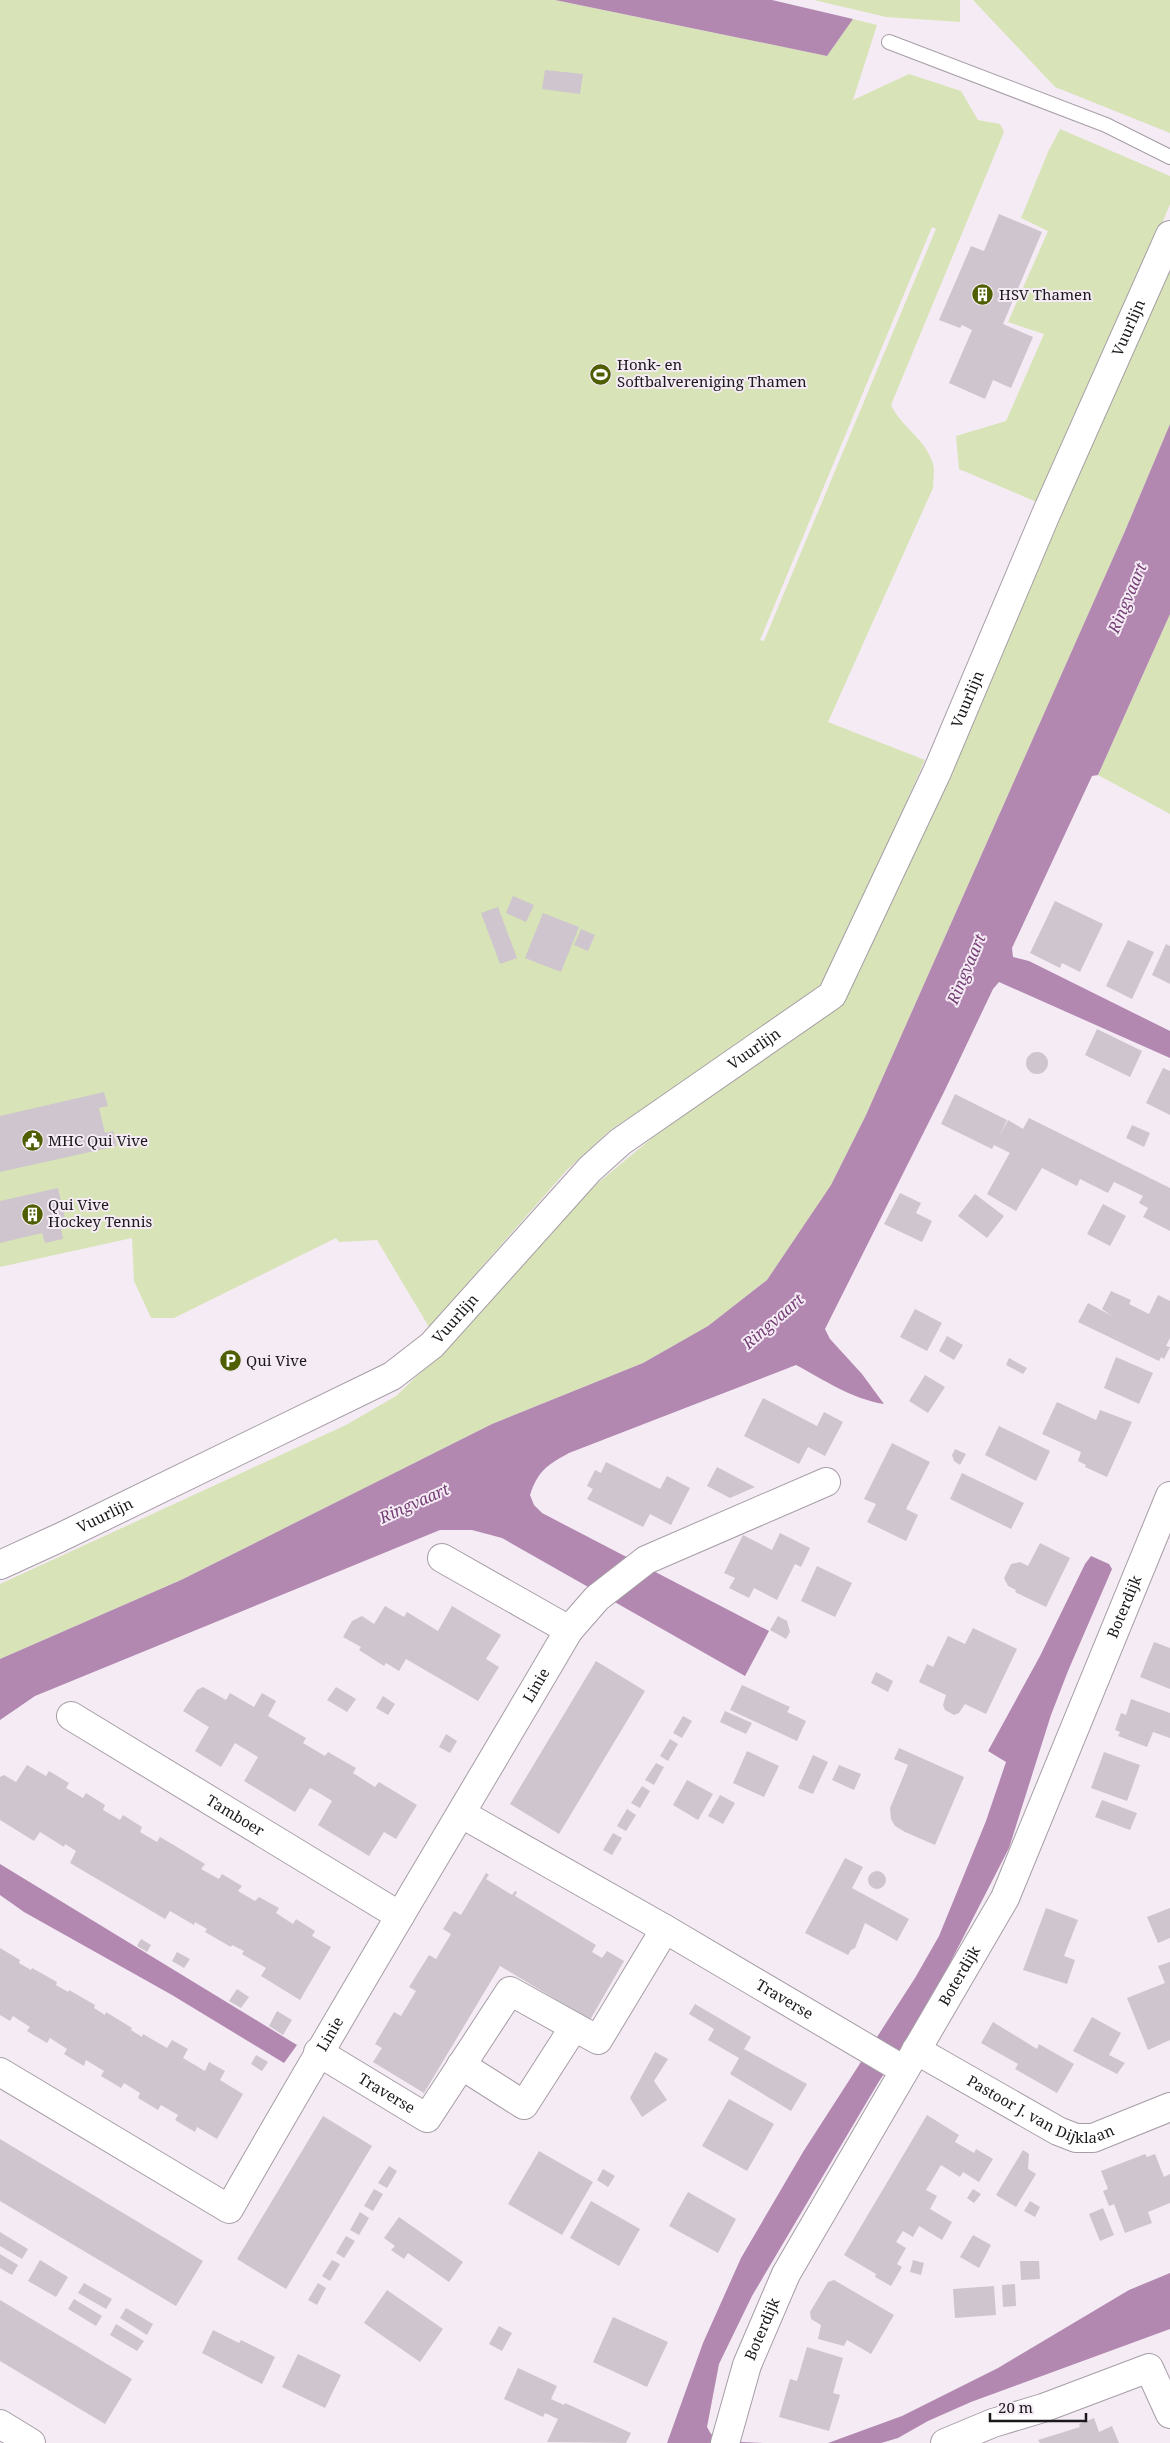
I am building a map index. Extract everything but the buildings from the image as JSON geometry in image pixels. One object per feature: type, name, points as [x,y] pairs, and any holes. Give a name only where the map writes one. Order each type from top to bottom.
[{"type":"street","name":"Vuurlijn","points":[[0,1565],[392,1376],[432,1345],[590,1169],[620,1142],[832,995],[937,772],[1046,514],[1170,235]]},
{"type":"street","name":"Linie","points":[[0,2072],[229,2209],[318,2052],[462,1814],[569,1630],[597,1598],[646,1560],[826,1482]]},
{"type":"street","name":"Boterdijk","points":[[727,2436],[747,2365],[786,2274],[904,2062],[1005,1898],[1170,1496]]},
{"type":"street","points":[[442,1558],[569,1630]]},
{"type":"street","name":"Tamboer","points":[[71,1716],[400,1916]]},
{"type":"street","name":"Traverse","points":[[462,1814],[665,1929],[859,2045],[904,2062]]},
{"type":"street","name":"Traverse","points":[[318,2052],[427,2118],[510,1991],[598,2040],[665,1929]]},
{"type":"street","points":[[461,2065],[524,2105],[574,2027]]},
{"type":"street","name":"Pastoor J. van Dijklaan","points":[[904,2062],[1076,2138],[1094,2138],[1170,2107]]},
{"type":"street","points":[[945,2443],[1149,2368],[1170,2414]]},
{"type":"street","points":[[0,2424],[31,2443]]},
{"type":"lane","points":[[889,42],[1106,125],[1170,157]]},
{"type":"green space","points":[[0,0],[555,0],[827,56],[853,19],[877,25],[853,100],[909,74],[961,91],[978,120],[1000,124],[1004,132],[891,405],[895,413],[930,455],[934,466],[933,488],[828,722],[925,760],[849,932],[822,984],[784,1015],[609,1131],[567,1170],[429,1327],[377,1240],[339,1242],[336,1238],[174,1318],[151,1318],[134,1281],[132,1238],[0,1267]],"holes":[[[932,227],[936,229],[764,641],[760,640]]]},
{"type":"green space","points":[[814,0],[960,0],[960,22],[886,17]]},
{"type":"green space","points":[[973,0],[1170,0],[1170,133],[1055,87]]},
{"type":"green space","points":[[1060,129],[1170,176],[1170,204],[1135,289],[1039,503],[959,469],[956,436],[1006,421],[1044,334],[1008,322],[1048,231],[1021,218],[1048,152]]},
{"type":"green space","points":[[1170,269],[1170,424],[1125,531],[866,1115],[831,1185],[767,1280],[708,1326],[643,1363],[492,1424],[181,1580],[0,1659],[0,1584],[346,1425],[396,1396],[420,1373],[550,1229],[599,1182],[652,1138],[814,1023],[842,998],[859,973]]},
{"type":"green space","points":[[1170,614],[1170,814],[1098,775]]},
{"type":"water","points":[[555,0],[772,0],[853,19],[827,56]]},
{"type":"water","name":"Ringvaart","points":[[1170,424],[1170,614],[1098,775],[1092,776],[1012,948],[1013,957],[1029,961],[1170,1031],[1170,1058],[999,982],[993,989],[945,1090],[825,1329],[830,1339],[862,1374],[884,1404],[872,1402],[849,1393],[796,1365],[569,1453],[555,1461],[540,1474],[530,1495],[534,1505],[542,1513],[769,1631],[745,1676],[502,1538],[472,1530],[440,1530],[35,1696],[0,1720],[0,1659],[181,1580],[492,1424],[643,1363],[708,1326],[767,1280],[831,1185],[866,1115],[1125,531]]},
{"type":"water","points":[[1091,1556],[1109,1564],[1112,1569],[1051,1715],[1009,1848],[927,2008],[878,2083],[752,2296],[719,2364],[707,2427],[711,2434],[742,2442],[764,2443],[667,2443],[703,2343],[741,2258],[803,2152],[915,1978],[939,1936],[986,1821],[1006,1762],[988,1751],[1040,1656],[1085,1564]]},
{"type":"water","points":[[0,1864],[297,2045],[284,2063],[172,1995],[24,1912],[0,1895]]},
{"type":"water","points":[[1170,2273],[1170,2329],[971,2402],[928,2421],[898,2438],[881,2443],[828,2443],[902,2416],[998,2368],[1129,2290]]},
{"type":"place","name":"HSV Thamen","points":[[983,295]]},
{"type":"place","name":"Honk- en Softbalvereniging Thamen","points":[[601,374]]},
{"type":"place","name":"MHC Qui Vive","points":[[32,1141]]},
{"type":"place","name":"Qui Vive Hockey Tennis","points":[[32,1214]]},
{"type":"place","name":"Qui Vive","points":[[230,1361]]}]
